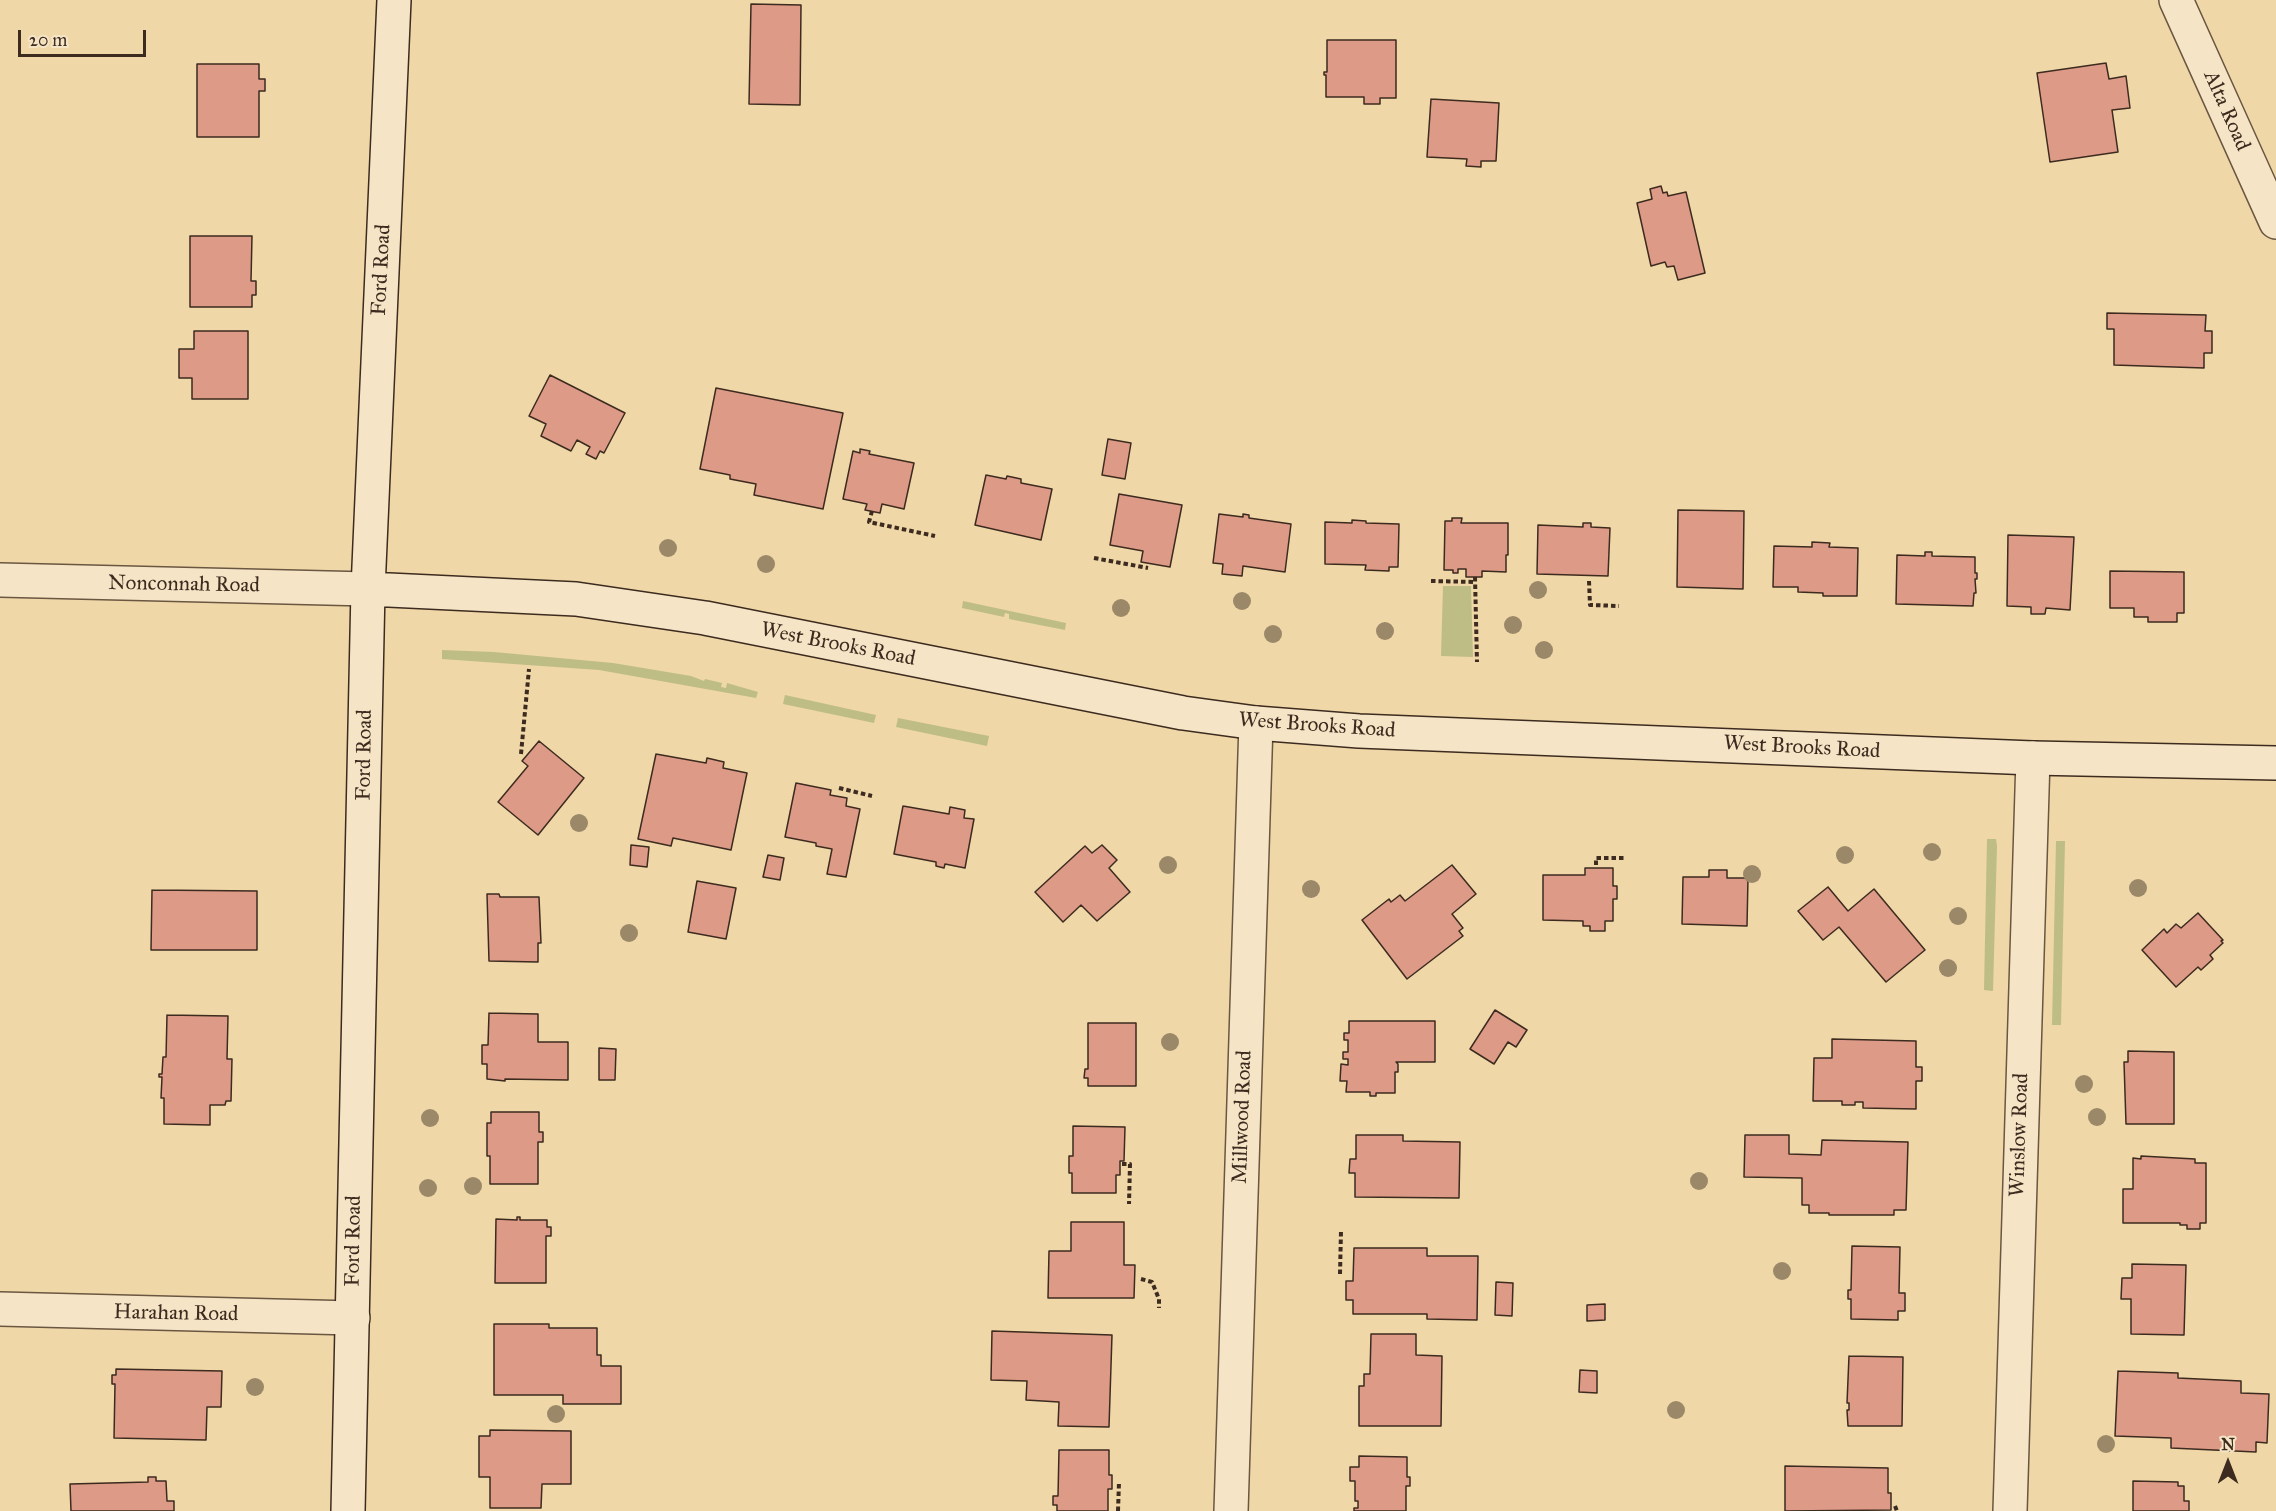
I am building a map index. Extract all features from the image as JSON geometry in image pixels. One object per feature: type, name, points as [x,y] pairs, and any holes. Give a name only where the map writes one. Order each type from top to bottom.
[{"type":"street","name":"Ford Road","points":[[348,1511],[368,589],[394,0]]},
{"type":"street","name":"Alta Road","points":[[2175,0],[2276,222]]},
{"type":"street","name":"Nonconnah Road","points":[[0,580],[368,589]]},
{"type":"street","name":"West Brooks Road","points":[[368,589],[576,599],[693,616],[1148,707],[1256,723],[1359,731],[2033,759],[2276,763]]},
{"type":"street","name":"Millwood Road","points":[[1231,1511],[1256,723]]},
{"type":"street","name":"Winslow Road","points":[[2010,1511],[2033,759]]},
{"type":"street","name":"Harahan Road","points":[[0,1309],[353,1318]]},
{"type":"path","points":[[872,511],[869,522],[935,536]]},
{"type":"path","points":[[1094,558],[1148,568]]},
{"type":"path","points":[[1431,581],[1475,580],[1477,662]]},
{"type":"path","points":[[1589,581],[1590,605],[1619,606]]},
{"type":"path","points":[[521,754],[529,669]]},
{"type":"path","points":[[839,788],[872,796]]},
{"type":"path","points":[[1596,866],[1596,858],[1626,858]]},
{"type":"path","points":[[1122,1164],[1130,1164],[1129,1204]]},
{"type":"path","points":[[1340,1274],[1341,1231]]},
{"type":"path","points":[[1141,1279],[1152,1282],[1159,1299],[1159,1308]]},
{"type":"path","points":[[1118,1511],[1119,1482]]},
{"type":"path","points":[[1895,1506],[1897,1511]]},
{"type":"shaded area","points":[[1443,586],[1471,586],[1473,657],[1441,656]]},
{"type":"shaded area","points":[[963,601],[1066,623],[1065,630],[1009,619],[1009,614],[1005,613],[1004,617],[962,608]]},
{"type":"shaded area","points":[[442,650],[494,652],[613,663],[691,676],[704,681],[705,679],[722,683],[721,687],[726,688],[727,683],[758,692],[756,698],[599,670],[442,659]]},
{"type":"shaded area","points":[[785,695],[876,715],[874,723],[783,704]]},
{"type":"shaded area","points":[[898,718],[989,736],[987,746],[896,727]]},
{"type":"shaded area","points":[[1987,839],[1996,839],[1997,846],[1993,991],[1984,990]]},
{"type":"shaded area","points":[[2056,841],[2065,841],[2061,1025],[2052,1025]]},
{"type":"building","points":[[751,4],[801,5],[800,105],[749,104]]},
{"type":"building","points":[[1327,40],[1396,40],[1396,98],[1380,98],[1380,104],[1364,104],[1364,97],[1326,97],[1324,72],[1327,72]]},
{"type":"building","points":[[2106,63],[2109,79],[2126,76],[2130,108],[2112,110],[2118,152],[2050,162],[2037,73]]},
{"type":"building","points":[[197,64],[259,64],[259,79],[265,79],[265,91],[259,91],[259,137],[197,137]]},
{"type":"building","points":[[1431,99],[1499,103],[1496,161],[1481,161],[1481,167],[1466,166],[1467,159],[1427,157]]},
{"type":"building","points":[[1661,186],[1663,193],[1667,192],[1668,196],[1686,192],[1705,273],[1678,280],[1674,266],[1667,267],[1665,262],[1651,266],[1637,203],[1652,199],[1650,189]]},
{"type":"building","points":[[190,236],[252,236],[251,281],[256,281],[256,295],[252,295],[252,307],[190,307]]},
{"type":"building","points":[[2107,313],[2206,315],[2205,331],[2212,331],[2212,353],[2204,353],[2204,368],[2114,365],[2114,329],[2107,329]]},
{"type":"building","points":[[194,331],[248,331],[248,399],[192,399],[192,378],[179,378],[179,349],[194,349]]},
{"type":"building","points":[[550,375],[625,413],[604,453],[600,451],[596,459],[586,454],[590,447],[577,440],[571,451],[541,436],[546,424],[529,416]]},
{"type":"building","points":[[716,388],[843,413],[823,509],[754,495],[756,484],[730,479],[730,475],[700,469]]},
{"type":"building","points":[[1108,439],[1131,443],[1125,479],[1102,475]]},
{"type":"building","points":[[860,449],[870,451],[869,454],[914,463],[904,509],[882,504],[880,513],[865,510],[867,504],[843,499],[853,451],[860,453]]},
{"type":"building","points":[[986,475],[1006,479],[1007,476],[1021,479],[1021,483],[1052,489],[1041,540],[975,525]]},
{"type":"building","points":[[1119,494],[1182,505],[1170,567],[1141,562],[1143,551],[1110,545]]},
{"type":"building","points":[[1678,510],[1744,511],[1743,589],[1677,587]]},
{"type":"building","points":[[1219,514],[1243,517],[1243,514],[1249,515],[1249,518],[1291,524],[1285,572],[1243,566],[1242,576],[1222,574],[1223,564],[1213,563]]},
{"type":"building","points":[[1452,518],[1462,518],[1461,523],[1508,523],[1506,572],[1482,571],[1482,577],[1466,577],[1466,569],[1458,569],[1458,573],[1453,573],[1453,570],[1444,570],[1445,521],[1452,521]]},
{"type":"building","points":[[1352,520],[1366,521],[1366,523],[1399,524],[1398,567],[1389,567],[1389,571],[1365,570],[1366,565],[1325,564],[1325,522],[1352,523]]},
{"type":"building","points":[[1583,523],[1591,523],[1591,527],[1610,528],[1608,576],[1537,574],[1538,525],[1583,527]]},
{"type":"building","points":[[2008,535],[2074,537],[2070,610],[2046,608],[2045,614],[2031,614],[2031,607],[2007,606]]},
{"type":"building","points":[[1812,542],[1830,543],[1829,547],[1858,548],[1857,596],[1823,596],[1823,593],[1798,592],[1798,587],[1773,587],[1774,546],[1812,547]]},
{"type":"building","points":[[1925,552],[1932,552],[1932,556],[1975,557],[1977,579],[1975,579],[1976,593],[1974,593],[1973,606],[1896,604],[1897,555],[1925,556]]},
{"type":"building","points":[[2110,571],[2184,572],[2184,613],[2177,613],[2177,622],[2148,622],[2148,617],[2134,617],[2134,608],[2110,608]]},
{"type":"building","points":[[539,741],[584,778],[538,835],[498,802],[528,766],[522,761]]},
{"type":"building","points":[[656,754],[706,763],[707,758],[724,762],[723,768],[747,773],[731,850],[673,838],[671,846],[638,839]]},
{"type":"building","points":[[796,783],[831,790],[830,795],[847,798],[846,806],[860,809],[846,877],[827,874],[832,849],[816,846],[816,843],[785,837]]},
{"type":"building","points":[[903,806],[949,814],[950,807],[965,810],[964,818],[974,819],[965,868],[945,864],[944,868],[936,866],[936,862],[894,854]]},
{"type":"building","points":[[631,845],[649,847],[647,867],[630,865]]},
{"type":"building","points":[[1102,845],[1117,860],[1109,868],[1130,892],[1097,921],[1081,905],[1063,922],[1035,892],[1085,846],[1092,853]]},
{"type":"building","points":[[768,855],[784,858],[780,880],[763,877]]},
{"type":"building","points":[[1452,865],[1476,894],[1452,914],[1463,928],[1459,931],[1463,936],[1407,979],[1362,920],[1389,899],[1391,902],[1400,895],[1405,901]]},
{"type":"building","points":[[1585,868],[1613,868],[1613,886],[1617,886],[1617,899],[1613,899],[1613,921],[1605,921],[1605,931],[1590,931],[1590,926],[1583,926],[1583,921],[1543,920],[1543,875],[1585,875]]},
{"type":"building","points":[[1709,870],[1727,870],[1727,878],[1748,878],[1747,926],[1682,924],[1683,877],[1709,877]]},
{"type":"building","points":[[697,881],[736,888],[726,939],[688,932]]},
{"type":"building","points":[[1828,887],[1848,911],[1874,889],[1925,950],[1886,982],[1839,927],[1823,940],[1798,911]]},
{"type":"building","points":[[152,890],[257,891],[257,950],[151,950]]},
{"type":"building","points":[[487,894],[499,894],[500,897],[539,897],[541,943],[538,943],[538,962],[489,961]]},
{"type":"building","points":[[2198,913],[2223,940],[2221,941],[2223,943],[2210,955],[2213,959],[2201,970],[2198,967],[2176,987],[2142,950],[2164,929],[2167,933],[2176,924],[2181,928]]},
{"type":"building","points":[[1495,1010],[1527,1030],[1516,1047],[1508,1042],[1494,1064],[1470,1049]]},
{"type":"building","points":[[489,1013],[538,1014],[538,1042],[568,1042],[568,1080],[487,1079],[487,1064],[482,1064],[482,1045],[488,1045]]},
{"type":"building","points":[[167,1015],[228,1016],[227,1059],[232,1059],[231,1101],[226,1101],[225,1105],[210,1105],[210,1125],[164,1124],[164,1098],[161,1098],[162,1077],[159,1077],[159,1074],[162,1074],[163,1057],[166,1057]]},
{"type":"building","points":[[1349,1021],[1435,1021],[1435,1062],[1396,1062],[1398,1072],[1395,1072],[1395,1093],[1376,1093],[1376,1096],[1370,1096],[1370,1092],[1346,1092],[1347,1081],[1340,1081],[1341,1064],[1348,1065],[1348,1059],[1343,1059],[1343,1052],[1348,1052],[1348,1040],[1344,1040],[1344,1033],[1349,1033]]},
{"type":"building","points":[[1088,1023],[1136,1023],[1136,1086],[1088,1086],[1088,1078],[1084,1078],[1085,1069],[1088,1069]]},
{"type":"building","points":[[1832,1039],[1916,1041],[1916,1067],[1922,1067],[1922,1081],[1916,1081],[1916,1109],[1863,1108],[1863,1102],[1855,1102],[1855,1105],[1842,1105],[1842,1101],[1813,1101],[1814,1058],[1832,1058]]},
{"type":"building","points":[[599,1048],[616,1049],[615,1080],[599,1080]]},
{"type":"building","points":[[2128,1051],[2174,1052],[2174,1124],[2126,1124],[2124,1062],[2128,1062]]},
{"type":"building","points":[[491,1112],[539,1112],[539,1132],[543,1132],[543,1142],[538,1142],[538,1184],[490,1184],[487,1123],[491,1123]]},
{"type":"building","points":[[1073,1126],[1125,1127],[1124,1161],[1120,1161],[1120,1175],[1116,1175],[1116,1193],[1072,1193],[1069,1156],[1073,1156]]},
{"type":"building","points":[[1356,1135],[1403,1135],[1403,1141],[1460,1142],[1459,1198],[1355,1197],[1355,1173],[1349,1173],[1350,1159],[1356,1159]]},
{"type":"building","points":[[1745,1135],[1789,1135],[1789,1154],[1821,1155],[1822,1140],[1908,1142],[1906,1210],[1894,1210],[1894,1215],[1809,1213],[1809,1205],[1802,1205],[1802,1178],[1744,1177]]},
{"type":"building","points":[[2141,1156],[2195,1159],[2195,1163],[2206,1163],[2206,1223],[2200,1223],[2200,1229],[2187,1229],[2187,1225],[2180,1225],[2180,1223],[2123,1223],[2123,1189],[2133,1189],[2133,1158],[2141,1159]]},
{"type":"building","points":[[517,1217],[520,1217],[520,1220],[547,1220],[547,1227],[551,1227],[551,1236],[546,1236],[546,1283],[495,1283],[496,1219],[517,1220]]},
{"type":"building","points":[[1071,1222],[1124,1222],[1124,1265],[1135,1265],[1134,1298],[1048,1298],[1049,1251],[1071,1251]]},
{"type":"building","points":[[1852,1246],[1900,1247],[1899,1293],[1905,1293],[1905,1311],[1898,1311],[1898,1320],[1851,1319],[1851,1299],[1848,1299],[1848,1290],[1851,1290]]},
{"type":"building","points":[[1354,1248],[1427,1248],[1427,1256],[1478,1256],[1477,1320],[1427,1319],[1427,1314],[1353,1314],[1353,1300],[1346,1300],[1346,1281],[1353,1281]]},
{"type":"building","points":[[2132,1264],[2186,1265],[2184,1335],[2131,1334],[2131,1299],[2121,1299],[2122,1278],[2132,1278]]},
{"type":"building","points":[[1496,1282],[1513,1283],[1512,1316],[1495,1315]]},
{"type":"building","points":[[1605,1304],[1605,1320],[1587,1321],[1587,1305]]},
{"type":"building","points":[[494,1324],[549,1324],[549,1328],[597,1328],[597,1355],[601,1355],[601,1366],[621,1366],[621,1404],[563,1404],[563,1395],[494,1395]]},
{"type":"building","points":[[992,1331],[1112,1335],[1109,1427],[1058,1426],[1059,1402],[1026,1400],[1027,1381],[991,1380]]},
{"type":"building","points":[[1371,1334],[1416,1334],[1416,1355],[1442,1356],[1441,1426],[1359,1426],[1359,1386],[1364,1386],[1364,1374],[1370,1374]]},
{"type":"building","points":[[1849,1356],[1903,1357],[1902,1426],[1848,1426]]},
{"type":"building","points":[[116,1369],[222,1371],[221,1407],[207,1407],[206,1440],[114,1438],[115,1384],[112,1384],[112,1375],[116,1375]]},
{"type":"building","points":[[1580,1370],[1597,1371],[1597,1393],[1579,1392]]},
{"type":"building","points":[[2118,1371],[2178,1373],[2178,1378],[2241,1381],[2241,1393],[2269,1394],[2267,1443],[2256,1442],[2256,1452],[2171,1448],[2171,1438],[2115,1436]]},
{"type":"building","points":[[490,1430],[571,1431],[571,1484],[542,1484],[541,1508],[490,1508],[490,1477],[479,1477],[479,1436],[490,1436]]},
{"type":"building","points":[[1059,1450],[1109,1450],[1109,1475],[1112,1475],[1112,1489],[1108,1489],[1108,1511],[1057,1511],[1057,1505],[1053,1505],[1053,1496],[1058,1496]]},
{"type":"building","points":[[1359,1456],[1407,1457],[1407,1477],[1410,1477],[1410,1486],[1406,1486],[1406,1511],[1354,1511],[1354,1508],[1358,1508],[1358,1501],[1355,1501],[1355,1481],[1350,1481],[1350,1467],[1359,1467]]},
{"type":"building","points":[[1785,1466],[1888,1468],[1891,1510],[1785,1511]]},
{"type":"building","points":[[148,1477],[156,1477],[156,1481],[166,1481],[167,1501],[174,1501],[174,1511],[71,1511],[70,1484],[148,1482]]},
{"type":"building","points":[[2133,1481],[2178,1482],[2178,1486],[2184,1486],[2184,1501],[2189,1501],[2189,1511],[2133,1511]]}]
